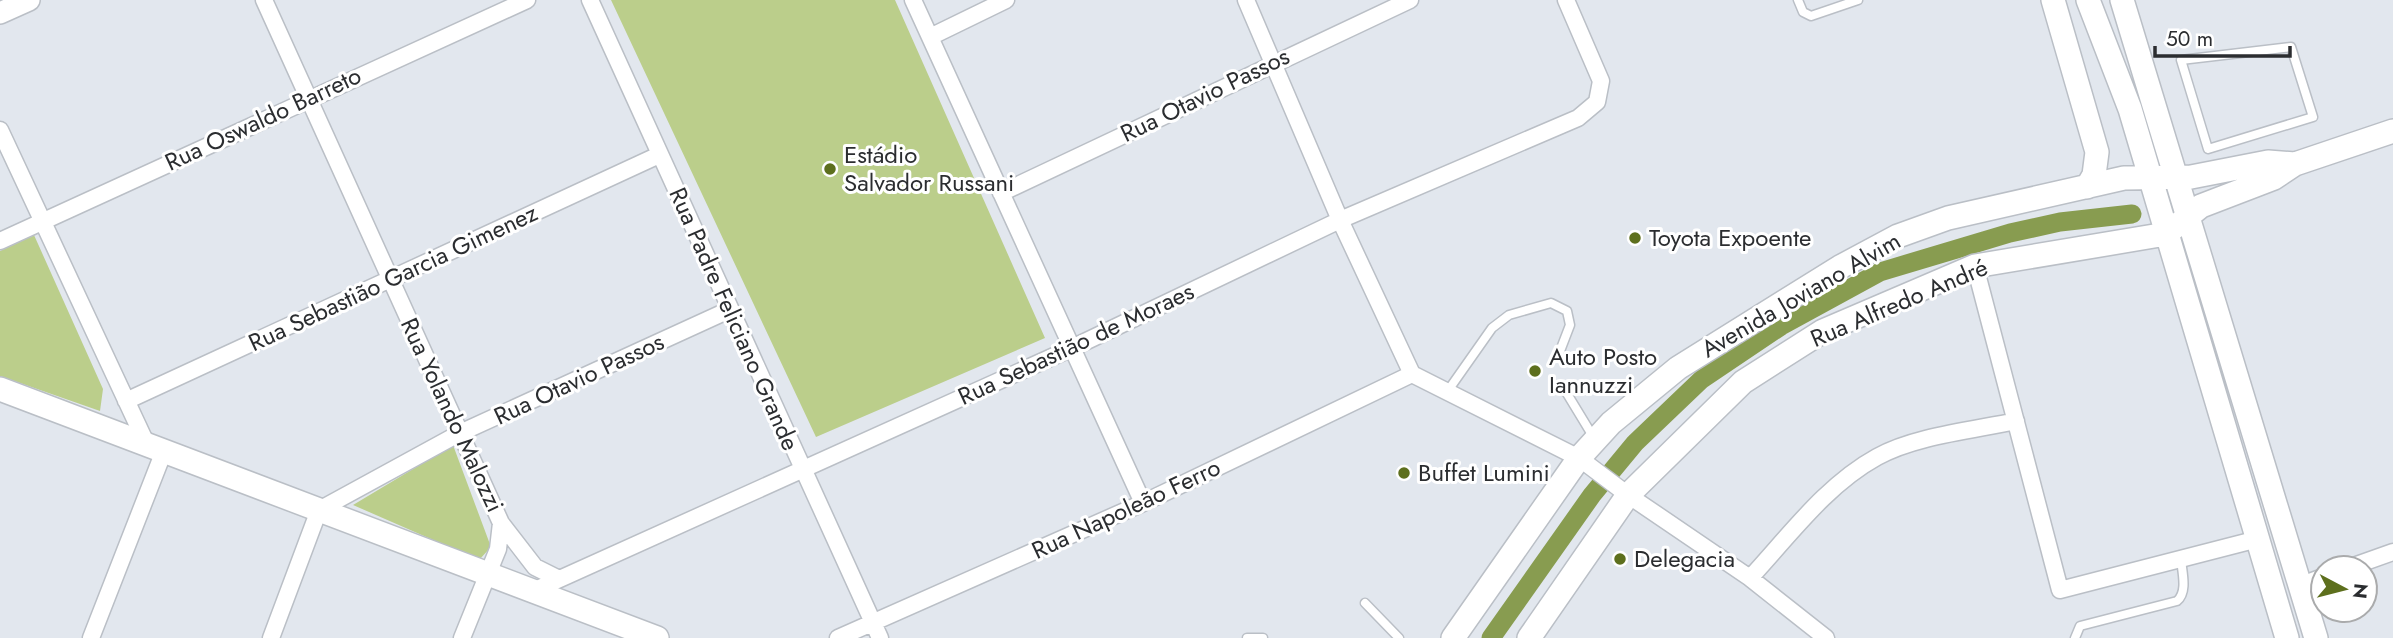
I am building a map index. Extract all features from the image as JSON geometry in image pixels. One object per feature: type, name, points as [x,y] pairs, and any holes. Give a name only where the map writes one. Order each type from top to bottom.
[{"type":"main road","points":[[2053,0],[2097,152],[2094,175],[2087,187]]},
{"type":"main road","points":[[2088,0],[2130,109],[2287,638]]},
{"type":"main road","points":[[2122,0],[2316,638]]},
{"type":"main road","name":"Avenida Joviano Alvim","points":[[1453,638],[1587,464],[1595,441],[1611,423],[1678,368],[1780,302],[1898,236],[1948,218],[2124,178],[2176,178],[2268,163],[2295,164],[2393,131]]},
{"type":"main road","name":"Rua Alfredo André","points":[[1529,638],[1624,492],[1743,382],[1823,331],[1975,266],[2165,234],[2201,206],[2274,178],[2295,164]]},
{"type":"main road","points":[[0,389],[650,637]]},
{"type":"street","points":[[0,13],[29,0]]},
{"type":"street","name":"Rua Yolando Malozzi","points":[[264,0],[501,523],[535,567],[559,579]]},
{"type":"street","name":"Rua Oswaldo Barreto","points":[[0,241],[309,97],[527,0]]},
{"type":"street","name":"Rua Padre Feliciano Grande","points":[[590,0],[880,638]]},
{"type":"street","points":[[913,0],[1143,503]]},
{"type":"street","points":[[930,37],[1006,0]]},
{"type":"street","points":[[1245,0],[1340,220],[1412,374],[1587,464],[1751,578],[1826,638]]},
{"type":"street","name":"Rua Otavio Passos","points":[[1001,193],[1410,0]]},
{"type":"street","name":"Rua Sebastião de Moraes","points":[[533,591],[1072,348],[1340,220],[1578,118],[1597,102],[1601,81],[1566,0]]},
{"type":"street","points":[[0,130],[126,401],[155,448],[91,638]]},
{"type":"street","name":"Rua Sebastião Garcia Gimenez","points":[[126,401],[659,155]]},
{"type":"street","points":[[1975,266],[2060,590],[2258,539]]},
{"type":"street","name":"Rua Otavio Passos","points":[[319,510],[460,433],[729,310]]},
{"type":"street","name":"Rua Napoleão Ferro","points":[[838,638],[1143,503],[1412,374]]},
{"type":"street","points":[[1751,578],[1842,478],[1879,455],[1914,443],[2016,421]]},
{"type":"street","points":[[271,638],[319,510]]},
{"type":"street","name":"Rua Yolando Malozzi","points":[[462,638],[486,573],[498,549],[501,523]]},
{"type":"street","points":[[2299,586],[2309,582]]},
{"type":"lane","points":[[1798,0],[1803,12],[1811,16],[1858,0]]},
{"type":"lane","points":[[2291,47],[2312,117],[2208,149],[2181,60],[2291,47]]},
{"type":"lane","points":[[1447,392],[1492,328],[1509,315],[1552,303],[1567,311],[1570,325],[1560,351]]},
{"type":"lane","points":[[1563,387],[1595,441]]},
{"type":"lane","points":[[2075,638],[2080,626],[2176,601],[2182,597],[2184,589],[2181,559]]},
{"type":"lane","points":[[1365,603],[1399,638]]},
{"type":"lane","points":[[1247,638],[1262,638]]},
{"type":"green space","name":"Estádio Salvador Russani","points":[[611,0],[895,0],[1045,338],[816,437]]},
{"type":"green space","points":[[34,235],[103,389],[100,411],[0,376],[0,251]]},
{"type":"green space","points":[[453,445],[491,547],[479,560],[353,505]]},
{"type":"waterway","points":[[1491,638],[1592,495],[1635,443],[1702,379],[1781,326],[1880,272],[2010,233],[2060,222],[2132,214]]},
{"type":"place","name":"Estádio Salvador Russani","points":[[830,169]]},
{"type":"place","name":"Toyota Expoente","points":[[1635,238]]},
{"type":"place","name":"Auto Posto Iannuzzi","points":[[1535,371]]},
{"type":"place","name":"Buffet Lumini","points":[[1404,473]]},
{"type":"place","name":"Delegacia","points":[[1620,559]]}]
